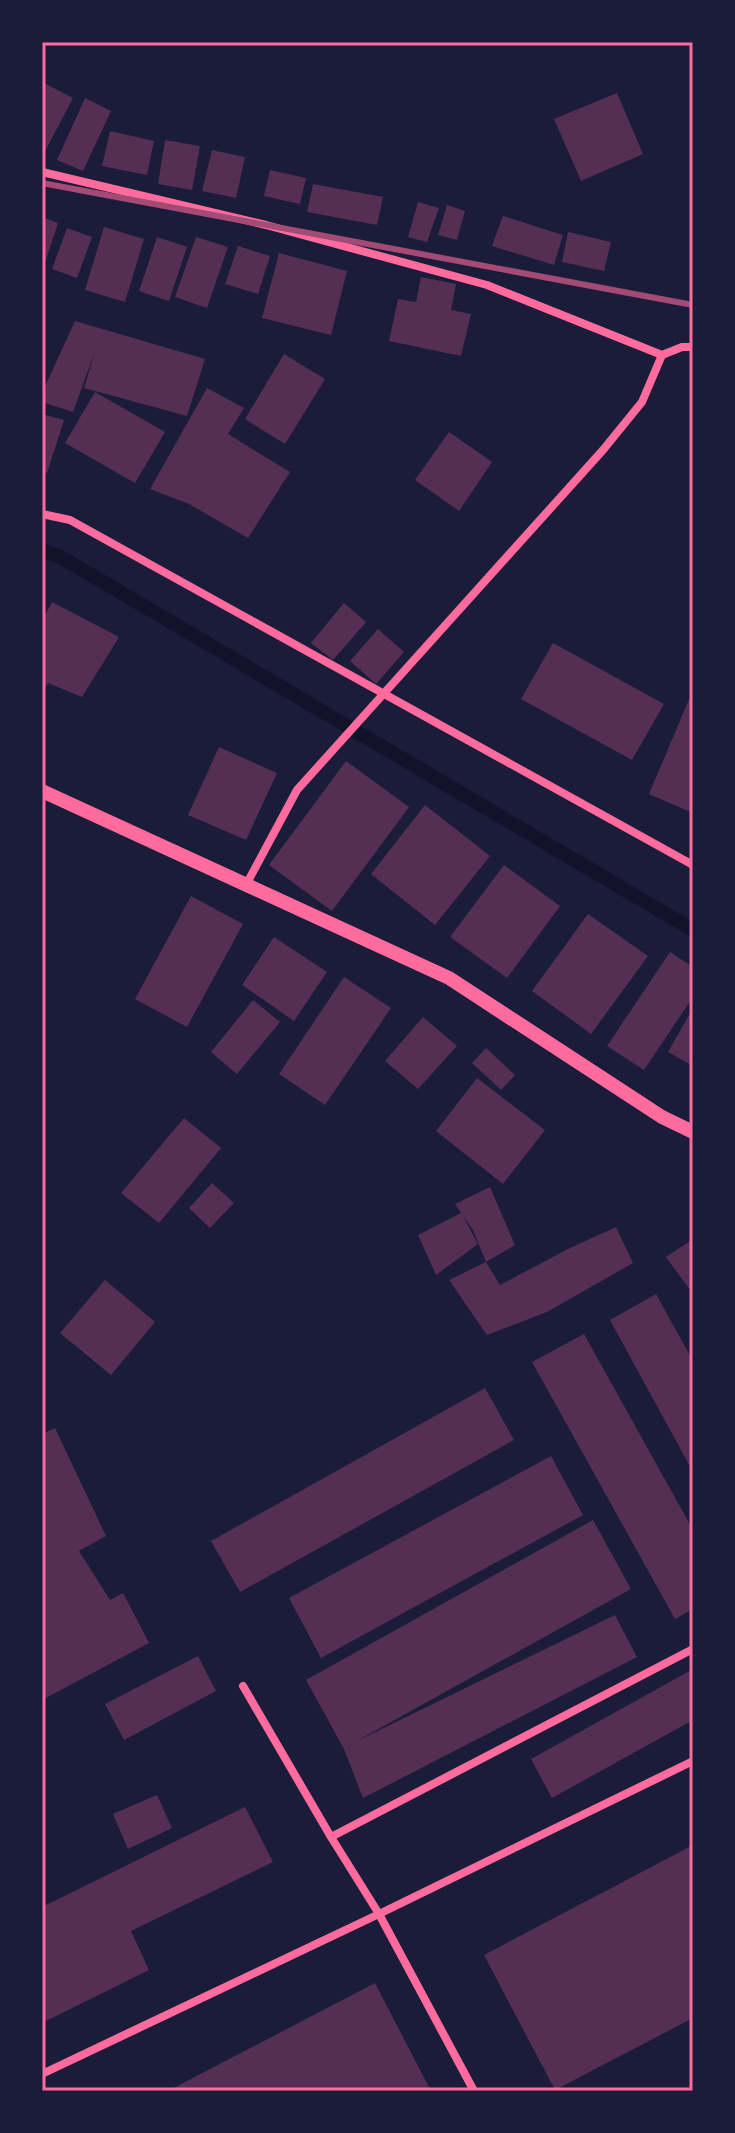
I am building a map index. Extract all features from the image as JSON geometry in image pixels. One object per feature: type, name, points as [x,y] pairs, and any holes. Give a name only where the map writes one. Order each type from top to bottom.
[{"type":"street","points":[[42,172],[266,225],[487,285],[662,355],[682,347],[693,347]]},
{"type":"street","points":[[246,885],[297,790],[603,450],[642,402],[662,355]]},
{"type":"street","points":[[42,514],[70,520],[693,865]]},
{"type":"street","points":[[42,791],[449,978],[662,1117],[693,1132]]},
{"type":"street","points":[[331,1837],[693,1649]]},
{"type":"street","points":[[243,1686],[379,1914],[474,2091]]},
{"type":"street","points":[[42,2074],[693,1761]]},
{"type":"building","points":[[42,82],[73,98],[42,157]]},
{"type":"building","points":[[617,93],[643,154],[581,181],[554,119]]},
{"type":"building","points":[[85,98],[111,111],[83,171],[57,160]]},
{"type":"building","points":[[110,131],[154,141],[147,175],[102,166]]},
{"type":"building","points":[[165,140],[200,146],[192,190],[158,184]]},
{"type":"building","points":[[212,150],[245,157],[236,198],[202,191]]},
{"type":"building","points":[[270,170],[306,178],[300,204],[264,196]]},
{"type":"building","points":[[313,184],[383,197],[377,225],[307,212]]},
{"type":"building","points":[[418,202],[439,208],[427,242],[408,237]]},
{"type":"building","points":[[447,205],[465,211],[457,240],[438,235]]},
{"type":"building","points":[[503,216],[563,235],[554,265],[492,246]]},
{"type":"building","points":[[42,217],[58,223],[43,269],[42,269]]},
{"type":"building","points":[[104,227],[144,239],[125,302],[85,290]]},
{"type":"building","points":[[67,228],[92,237],[77,278],[52,269]]},
{"type":"building","points":[[568,232],[611,242],[604,271],[562,262]]},
{"type":"building","points":[[157,237],[187,247],[169,301],[139,291]]},
{"type":"building","points":[[196,237],[228,247],[207,308],[175,297]]},
{"type":"building","points":[[238,246],[270,256],[258,294],[225,284]]},
{"type":"building","points":[[279,253],[347,271],[331,335],[262,318]]},
{"type":"building","points":[[421,277],[456,284],[451,310],[471,314],[461,356],[389,341],[398,299],[416,302]]},
{"type":"building","points":[[75,321],[205,359],[187,416],[84,388],[95,351],[73,412],[42,402],[42,393]]},
{"type":"building","points":[[284,354],[325,379],[285,444],[245,419]]},
{"type":"building","points":[[207,388],[244,408],[228,434],[290,472],[248,538],[189,504],[150,489]]},
{"type":"building","points":[[95,392],[165,432],[135,483],[65,443]]},
{"type":"building","points":[[42,414],[64,420],[47,473],[42,471]]},
{"type":"building","points":[[449,432],[492,462],[459,511],[415,480]]},
{"type":"building","points":[[52,602],[119,637],[82,697],[48,683],[42,694],[42,621]]},
{"type":"building","points":[[344,603],[366,622],[333,660],[311,643]]},
{"type":"building","points":[[378,629],[404,652],[376,684],[350,661]]},
{"type":"building","points":[[553,643],[664,704],[632,760],[521,699]]},
{"type":"building","points":[[693,690],[693,813],[649,794]]},
{"type":"building","points":[[219,747],[277,773],[246,840],[188,815]]},
{"type":"building","points":[[346,761],[409,807],[332,911],[269,865]]},
{"type":"building","points":[[425,805],[490,856],[435,925],[371,874]]},
{"type":"building","points":[[504,865],[560,906],[507,978],[450,937]]},
{"type":"building","points":[[191,896],[243,924],[187,1027],[135,999]]},
{"type":"building","points":[[588,914],[648,956],[591,1034],[532,991]]},
{"type":"building","points":[[274,937],[327,972],[294,1021],[242,985]]},
{"type":"building","points":[[670,952],[693,967],[693,997],[644,1070],[607,1046]]},
{"type":"building","points":[[344,977],[391,1008],[325,1105],[279,1074]]},
{"type":"building","points":[[253,1000],[280,1022],[237,1074],[211,1052]]},
{"type":"building","points":[[693,1008],[693,1066],[668,1052]]},
{"type":"building","points":[[423,1017],[457,1046],[418,1089],[385,1061]]},
{"type":"building","points":[[486,1048],[515,1075],[501,1090],[472,1063]]},
{"type":"building","points":[[477,1078],[545,1130],[503,1184],[436,1131]]},
{"type":"building","points":[[184,1118],[221,1148],[159,1223],[121,1193]]},
{"type":"building","points":[[212,1183],[234,1203],[210,1228],[189,1208]]},
{"type":"building","points":[[490,1187],[515,1245],[486,1262],[473,1230],[463,1216],[478,1244],[436,1275],[418,1235],[461,1213],[455,1204]]},
{"type":"building","points":[[616,1227],[633,1263],[547,1312],[487,1335],[449,1280],[486,1262],[500,1285]]},
{"type":"building","points":[[693,1239],[693,1294],[666,1257]]},
{"type":"building","points":[[105,1280],[155,1322],[111,1375],[60,1333]]},
{"type":"building","points":[[656,1294],[693,1361],[693,1472],[610,1320]]},
{"type":"building","points":[[584,1334],[693,1530],[693,1609],[675,1619],[532,1362]]},
{"type":"building","points":[[485,1388],[514,1440],[240,1592],[211,1541]]},
{"type":"building","points":[[55,1428],[106,1536],[79,1551],[110,1600],[123,1593],[149,1643],[42,1700],[42,1434]]},
{"type":"building","points":[[551,1456],[583,1515],[321,1658],[289,1598]]},
{"type":"building","points":[[593,1520],[631,1589],[357,1741],[615,1615],[637,1657],[363,1798],[344,1749],[306,1680]]},
{"type":"building","points":[[198,1656],[216,1691],[124,1740],[105,1704]]},
{"type":"building","points":[[693,1669],[693,1720],[552,1798],[531,1759]]},
{"type":"building","points":[[157,1795],[172,1828],[128,1849],[113,1814]]},
{"type":"building","points":[[245,1807],[273,1862],[131,1931],[149,1970],[46,2021],[42,2013],[42,1907]]},
{"type":"building","points":[[693,1845],[693,2018],[555,2090],[484,1955]]},
{"type":"building","points":[[375,1983],[431,2091],[168,2091]]},
{"type":"waterway","points":[[42,551],[59,556],[693,930]]},
{"type":"railway","points":[[42,183],[693,305]]}]
